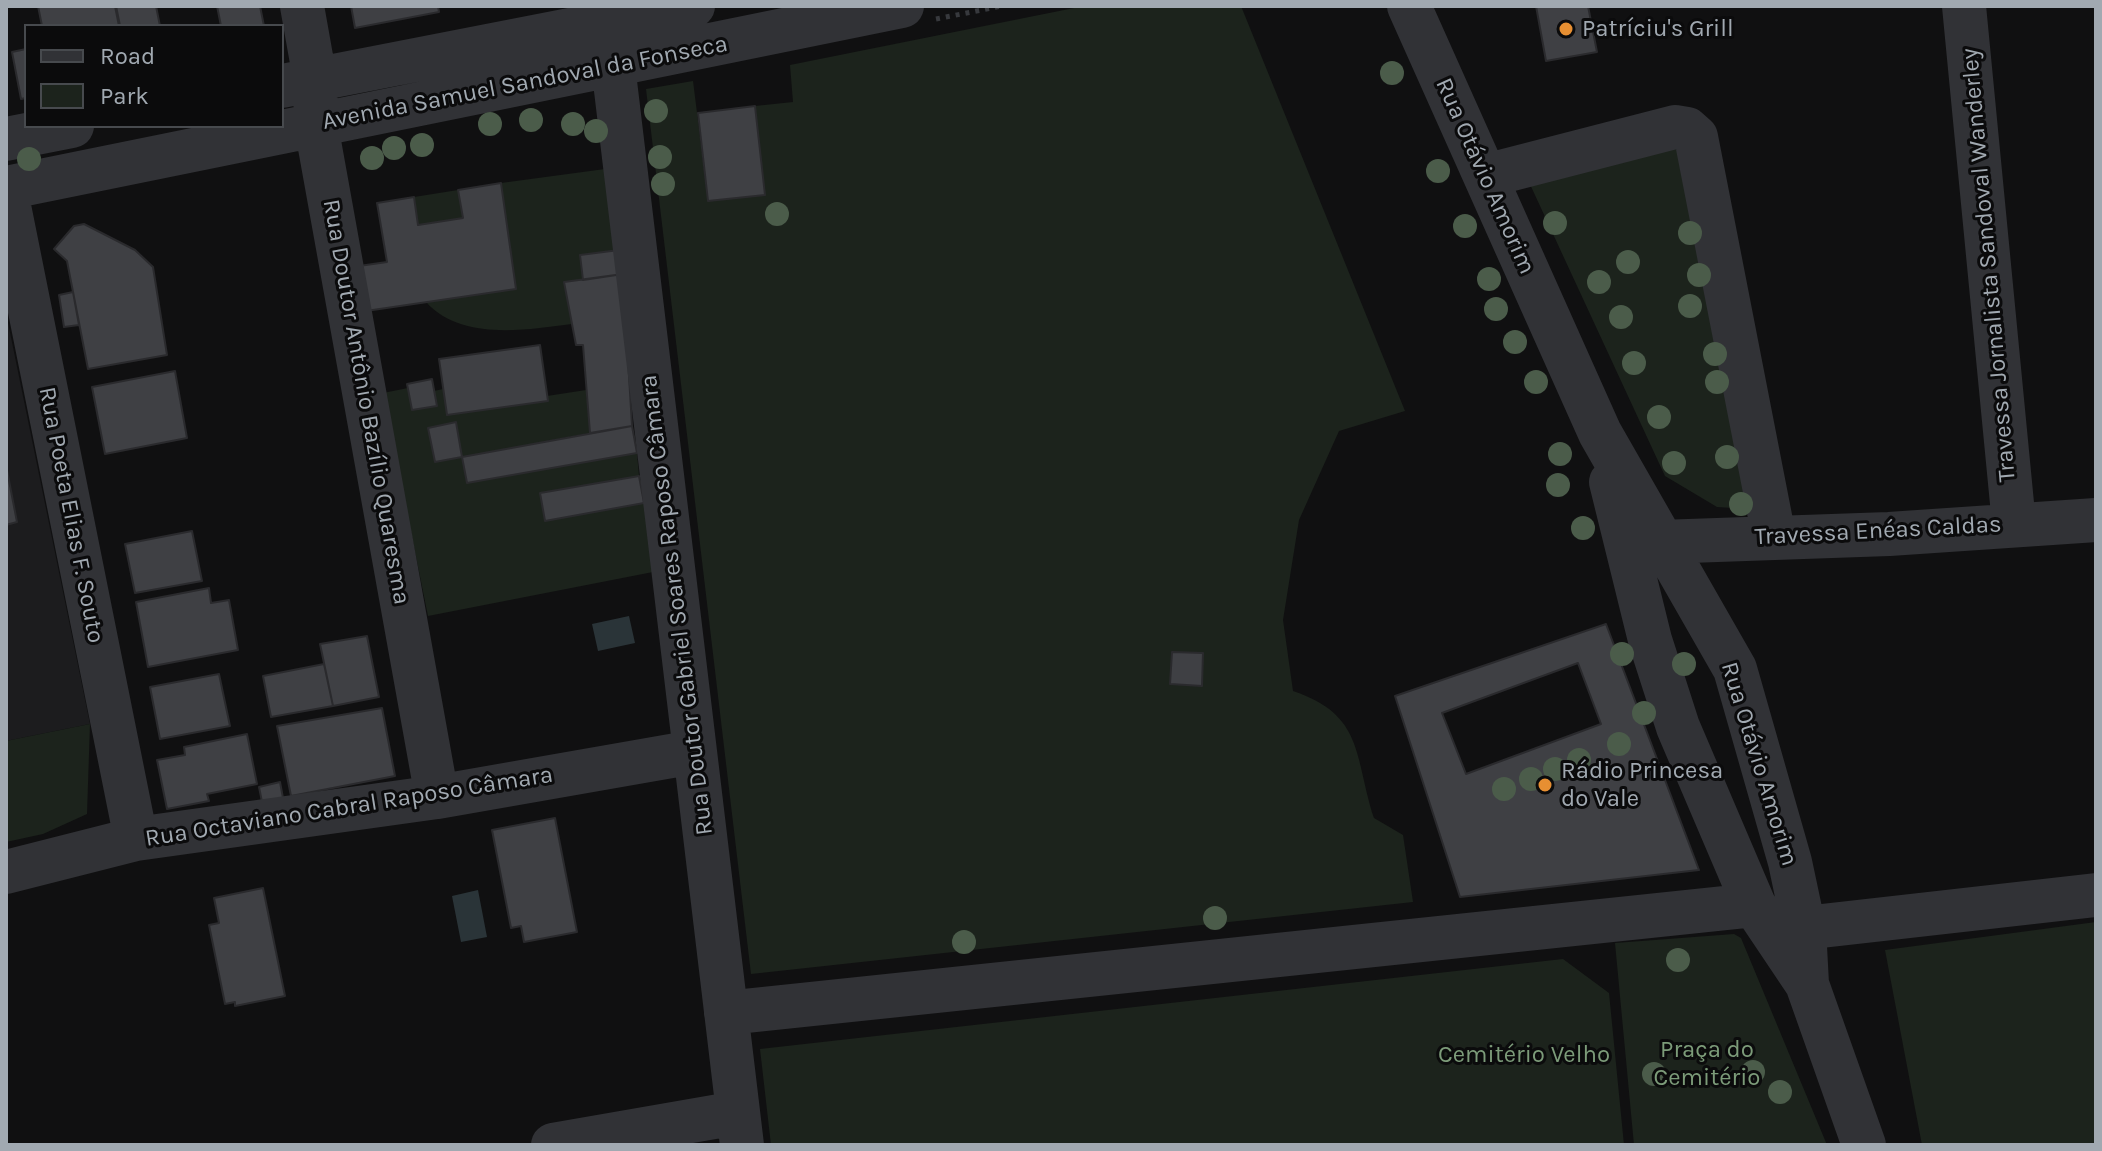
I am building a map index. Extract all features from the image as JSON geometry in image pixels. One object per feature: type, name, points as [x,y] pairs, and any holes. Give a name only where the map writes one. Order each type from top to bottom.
[{"type":"street","name":"Rua Doutor Antônio Bazílio Quaresma","points":[[302,6],[298,82],[316,125],[437,797]]},
{"type":"street","name":"Avenida Samuel Sandoval da Fonseca","points":[[298,82],[688,21],[902,6]]},
{"type":"street","name":"Rua Otávio Amorim","points":[[1409,6],[1600,433],[1735,669],[1790,862],[1804,928],[1807,984]]},
{"type":"street","name":"Travessa Jornalista Sandoval Wanderley","points":[[1964,6],[2014,524]]},
{"type":"street","name":"Avenida Samuel Sandoval da Fonseca","points":[[6,189],[613,65],[688,21]]},
{"type":"street","name":"Rua Doutor Gabriel Soares Raposo Câmara","points":[[613,65],[739,1129]]},
{"type":"street","points":[[1485,176],[1675,127],[1687,129],[1696,137],[1774,537]]},
{"type":"street","points":[[6,139],[62,128]]},
{"type":"street","points":[[81,128],[91,170]]},
{"type":"street","name":"Rua Poeta Elias F. Souto","points":[[6,189],[136,839]]},
{"type":"street","name":"Rua Otávio Amorim","points":[[1600,433],[1621,531],[1665,690],[1754,905],[1807,984],[1864,1145]]},
{"type":"street","name":"Travessa Enéas Caldas","points":[[1660,542],[1889,534],[2096,520]]},
{"type":"street","name":"Rua Octaviano Cabral Raposo Câmara","points":[[6,872],[136,839],[437,797],[694,752]]},
{"type":"street","points":[[1804,928],[2096,895]]},
{"type":"street","points":[[726,1013],[1754,905]]},
{"type":"street","points":[[553,1145],[739,1129]]},
{"type":"shaded area","points":[[6,313],[90,724],[6,741]]},
{"type":"shaded area","points":[[629,616],[635,643],[598,651],[592,624]]},
{"type":"shaded area","points":[[478,890],[487,937],[461,942],[452,896]]},
{"type":"green space","points":[[1084,6],[1241,6],[1405,411],[1339,431],[1299,520],[1283,620],[1293,691],[1333,712],[1345,725],[1358,756],[1374,818],[1403,835],[1413,902],[751,974],[646,89],[693,81],[708,201],[765,195],[755,106],[793,102],[790,65]]},
{"type":"green space","points":[[1687,134],[1749,509],[1717,507],[1665,476],[1522,167]]},
{"type":"green space","points":[[605,169],[619,250],[580,255],[583,280],[564,283],[572,324],[514,330],[475,328],[440,314],[426,302],[516,289],[501,183]]},
{"type":"green space","points":[[458,190],[463,218],[418,225],[414,197]]},
{"type":"green space","points":[[408,388],[412,410],[436,406],[434,391],[443,389],[448,415],[547,401],[547,396],[586,390],[590,433],[463,457],[467,482],[637,453],[639,476],[540,494],[545,521],[644,503],[653,572],[428,616],[383,393]],"holes":[[[456,423],[462,457],[435,462],[428,428]]]},
{"type":"green space","points":[[90,724],[87,814],[43,834],[6,842],[6,741]]},
{"type":"green space","points":[[2096,922],[2096,1145],[1922,1145],[1885,950]]},
{"type":"green space","name":"Praça do Cemitério","points":[[1734,934],[1741,938],[1827,1145],[1634,1145],[1615,943]]},
{"type":"green space","name":"Cemitério Velho","points":[[1563,959],[1609,993],[1624,1145],[771,1145],[760,1049]]},
{"type":"building","points":[[38,6],[115,6],[119,24],[42,24]]},
{"type":"building","points":[[116,6],[156,6],[160,24],[120,24]]},
{"type":"building","points":[[217,6],[260,6],[264,24],[221,24]]},
{"type":"building","points":[[351,6],[438,6],[439,12],[355,28]]},
{"type":"building","name":"Patríciu's Grill","points":[[1536,6],[1588,6],[1597,52],[1546,61]]},
{"type":"building","points":[[24,49],[24,98],[21,99],[12,52]]},
{"type":"building","points":[[755,106],[765,195],[708,201],[698,113]]},
{"type":"building","points":[[501,183],[516,289],[366,311],[359,266],[387,262],[377,203],[414,197],[418,225],[463,218],[458,190]]},
{"type":"building","points":[[84,224],[135,250],[153,267],[167,355],[88,369],[67,261],[54,249],[74,226]]},
{"type":"building","points":[[619,250],[623,274],[583,280],[580,255]]},
{"type":"building","points":[[623,274],[632,426],[590,433],[583,345],[576,345],[564,282]]},
{"type":"building","points":[[73,292],[79,325],[64,327],[59,295]]},
{"type":"building","points":[[540,345],[548,401],[447,415],[439,359]]},
{"type":"building","points":[[175,371],[187,438],[105,454],[92,387]]},
{"type":"building","points":[[432,379],[437,406],[412,410],[407,384]]},
{"type":"building","points":[[456,422],[462,457],[435,462],[428,428]]},
{"type":"building","points":[[632,426],[637,453],[467,483],[462,457]]},
{"type":"building","points":[[6,465],[17,522],[6,525]]},
{"type":"building","points":[[639,476],[644,503],[545,521],[540,493]]},
{"type":"building","points":[[192,531],[202,581],[135,593],[125,544]]},
{"type":"building","points":[[209,588],[211,603],[229,600],[238,650],[148,667],[136,602]]},
{"type":"building","name":"Rádio Princesa do Vale","points":[[1606,624],[1699,870],[1460,897],[1395,696]]},
{"type":"building","points":[[367,636],[379,697],[333,706],[320,644]]},
{"type":"building","points":[[1172,652],[1203,653],[1202,686],[1170,684]]},
{"type":"building","points":[[1578,663],[1601,724],[1466,774],[1442,713]]},
{"type":"building","points":[[324,664],[333,706],[271,717],[263,676]]},
{"type":"building","points":[[219,674],[230,726],[160,739],[150,687]]},
{"type":"building","points":[[382,708],[395,776],[291,796],[277,726]]},
{"type":"building","points":[[247,734],[257,784],[207,794],[209,801],[167,809],[157,760],[185,755],[184,747]]},
{"type":"building","points":[[280,782],[283,798],[262,802],[259,787]]},
{"type":"building","points":[[555,818],[577,932],[524,942],[521,926],[511,928],[492,830]]},
{"type":"building","points":[[263,888],[285,996],[235,1006],[235,1002],[225,1004],[209,925],[219,923],[214,898]]},
{"type":"place","name":"Patríciu's Grill","points":[[1566,29]]},
{"type":"place","name":"Rádio Princesa do Vale","points":[[1545,785]]}]
